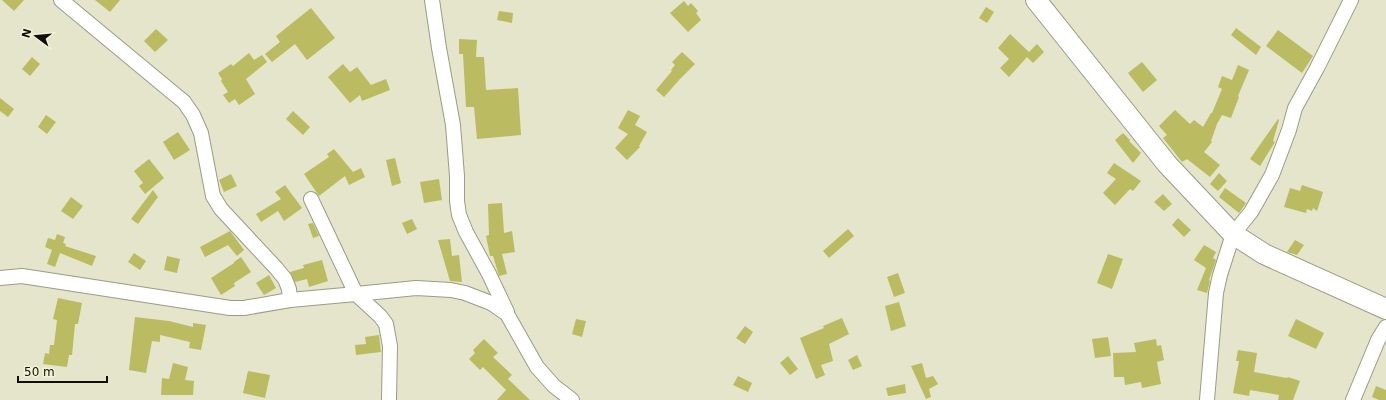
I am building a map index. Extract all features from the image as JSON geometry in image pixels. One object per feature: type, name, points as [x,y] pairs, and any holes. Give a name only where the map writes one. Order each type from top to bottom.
[{"type":"street","points":[[61,0],[184,102],[193,115],[201,133],[213,196],[221,209],[276,268],[289,289],[290,300]]},
{"type":"street","points":[[432,0],[452,119],[459,215],[466,232],[489,274],[508,314],[541,372],[554,386],[572,400]]},
{"type":"street","points":[[1036,0],[1167,164],[1233,234],[1264,254],[1386,309]]},
{"type":"street","points":[[1207,400],[1216,294],[1220,275],[1233,234],[1251,212],[1272,175],[1289,130],[1295,108],[1351,0]]},
{"type":"street","points":[[311,199],[356,294],[380,316],[386,324],[390,346],[390,400]]},
{"type":"street","points":[[0,278],[22,276],[230,308],[244,308],[290,300],[416,288],[451,290],[491,302],[508,314]]},
{"type":"street","points":[[1352,400],[1378,340],[1386,327]]},
{"type":"building","points":[[2,0],[24,0],[14,11]]},
{"type":"building","points":[[95,0],[120,0],[110,12]]},
{"type":"building","points":[[684,1],[688,6],[691,3],[698,11],[696,13],[701,20],[688,32],[670,13]]},
{"type":"building","points":[[986,7],[994,12],[987,23],[979,18]]},
{"type":"building","points":[[311,8],[335,38],[307,60],[295,44],[272,62],[265,54],[280,42],[276,36]]},
{"type":"building","points":[[499,11],[513,13],[512,23],[497,20]]},
{"type":"building","points":[[1236,28],[1261,47],[1256,55],[1231,35]]},
{"type":"building","points":[[156,29],[168,40],[155,52],[144,41]]},
{"type":"building","points":[[1278,30],[1313,56],[1302,73],[1266,46]]},
{"type":"building","points":[[1010,34],[1029,52],[1037,44],[1044,52],[1033,63],[1027,57],[1009,77],[1000,68],[1009,59],[998,48]]},
{"type":"building","points":[[459,39],[477,40],[476,57],[484,57],[486,90],[518,88],[521,135],[477,139],[474,107],[466,107],[463,54],[459,54]]},
{"type":"building","points":[[682,52],[695,64],[664,97],[656,90],[672,71],[671,70],[675,65],[672,62]]},
{"type":"building","points":[[249,53],[254,60],[262,55],[267,62],[246,79],[255,94],[239,105],[235,99],[229,103],[223,95],[228,92],[218,73],[231,64],[233,66]]},
{"type":"building","points":[[32,57],[40,64],[30,76],[22,69]]},
{"type":"building","points":[[1142,62],[1157,80],[1143,92],[1128,73]]},
{"type":"building","points":[[343,64],[350,72],[357,67],[371,85],[386,79],[390,90],[362,101],[360,95],[350,103],[328,77]]},
{"type":"building","points":[[1238,65],[1249,70],[1231,118],[1222,115],[1217,124],[1211,141],[1212,142],[1204,152],[1220,165],[1210,177],[1187,159],[1182,162],[1163,138],[1167,135],[1159,126],[1175,110],[1190,124],[1194,120],[1203,127],[1212,113],[1222,89],[1218,87],[1222,76],[1232,80]]},
{"type":"building","points":[[0,98],[14,109],[8,117],[0,111]]},
{"type":"building","points":[[628,110],[640,116],[635,125],[647,132],[639,146],[640,147],[627,160],[615,148],[628,134],[618,128]]},
{"type":"building","points":[[293,111],[310,127],[303,135],[286,119]]},
{"type":"building","points":[[46,115],[56,122],[47,134],[38,127]]},
{"type":"building","points":[[1278,119],[1273,141],[1275,142],[1260,166],[1250,159]]},
{"type":"building","points":[[178,132],[190,150],[174,160],[163,142]]},
{"type":"building","points":[[1123,133],[1141,153],[1133,163],[1115,140]]},
{"type":"building","points":[[334,149],[353,172],[361,168],[365,177],[349,185],[345,176],[319,196],[304,174],[329,157],[327,154]]},
{"type":"building","points":[[395,158],[401,183],[392,186],[386,160]]},
{"type":"building","points":[[149,159],[164,178],[145,194],[139,186],[143,183],[134,171]]},
{"type":"building","points":[[1114,163],[1141,181],[1133,191],[1130,189],[1115,205],[1103,193],[1116,179],[1107,173]]},
{"type":"building","points":[[1219,173],[1227,181],[1218,191],[1210,184]]},
{"type":"building","points":[[231,174],[237,186],[224,192],[219,180]]},
{"type":"building","points":[[439,179],[442,200],[424,203],[420,182]]},
{"type":"building","points":[[285,185],[302,208],[284,221],[278,211],[261,222],[256,214],[281,199],[275,192]]},
{"type":"building","points":[[1302,185],[1323,192],[1317,211],[1313,208],[1312,211],[1307,209],[1306,213],[1284,207],[1290,188],[1300,191]]},
{"type":"building","points":[[1225,188],[1246,203],[1239,213],[1219,197]]},
{"type":"building","points":[[153,190],[158,197],[138,224],[131,219]]},
{"type":"building","points":[[1163,194],[1172,204],[1164,211],[1154,202]]},
{"type":"building","points":[[71,197],[83,206],[73,219],[61,211]]},
{"type":"building","points":[[502,203],[504,233],[512,231],[515,252],[502,254],[507,274],[499,276],[493,256],[490,256],[486,236],[489,235],[488,204]]},
{"type":"building","points":[[1178,218],[1191,230],[1184,237],[1172,225]]},
{"type":"building","points":[[412,219],[417,229],[407,234],[402,223]]},
{"type":"building","points":[[313,223],[319,236],[313,238],[308,224]]},
{"type":"building","points":[[848,229],[854,236],[829,258],[823,251]]},
{"type":"building","points":[[230,231],[244,250],[237,256],[228,245],[205,257],[200,247]]},
{"type":"building","points":[[57,234],[65,237],[63,243],[66,244],[65,246],[96,256],[92,266],[60,253],[55,267],[47,264],[52,250],[45,247],[48,238],[55,240]]},
{"type":"building","points":[[450,239],[452,256],[459,255],[462,282],[450,281],[438,240]]},
{"type":"building","points":[[1295,240],[1304,245],[1297,255],[1287,252]]},
{"type":"building","points":[[1204,245],[1216,252],[1213,258],[1216,260],[1209,280],[1207,293],[1197,290],[1206,268],[1194,260]]},
{"type":"building","points":[[134,253],[146,261],[140,270],[128,262]]},
{"type":"building","points":[[1108,254],[1123,259],[1112,289],[1097,283]]},
{"type":"building","points":[[167,256],[180,259],[177,273],[164,270]]},
{"type":"building","points":[[241,257],[251,272],[234,283],[235,286],[221,295],[211,278]]},
{"type":"building","points":[[322,260],[328,281],[309,287],[307,279],[295,282],[290,272],[304,268],[303,265]]},
{"type":"building","points":[[898,273],[905,293],[894,297],[887,277]]},
{"type":"building","points":[[269,275],[276,288],[264,295],[256,283]]},
{"type":"building","points":[[58,298],[82,303],[78,324],[75,324],[72,355],[69,355],[67,367],[43,364],[45,353],[49,354],[50,345],[54,345],[57,320],[53,319]]},
{"type":"building","points":[[899,302],[906,326],[891,331],[885,306]]},
{"type":"building","points":[[135,317],[169,321],[193,327],[193,323],[206,325],[201,350],[189,348],[190,342],[160,335],[160,342],[152,341],[146,373],[129,370]]},
{"type":"building","points":[[842,318],[849,334],[829,344],[833,361],[821,365],[825,375],[816,379],[800,338],[824,328],[823,326]]},
{"type":"building","points":[[576,319],[586,321],[582,337],[572,334]]},
{"type":"building","points":[[1296,319],[1324,333],[1316,349],[1288,336]]},
{"type":"building","points":[[745,326],[753,332],[745,344],[736,338]]},
{"type":"building","points":[[379,335],[381,352],[356,355],[355,345],[366,344],[365,337]]},
{"type":"building","points":[[1108,337],[1111,356],[1095,358],[1092,339]]},
{"type":"building","points":[[484,339],[498,353],[493,357],[512,375],[508,379],[530,400],[497,400],[506,390],[483,367],[480,370],[469,359],[475,353],[473,350]]},
{"type":"building","points":[[1156,339],[1157,346],[1161,345],[1164,360],[1157,362],[1161,384],[1142,388],[1141,382],[1125,385],[1124,377],[1114,377],[1113,353],[1136,352],[1134,343]]},
{"type":"building","points":[[1238,350],[1257,353],[1254,372],[1288,377],[1300,381],[1293,400],[1278,400],[1279,395],[1250,390],[1249,396],[1233,393],[1239,361],[1236,361]]},
{"type":"building","points":[[857,355],[862,366],[853,370],[848,360]]},
{"type":"building","points":[[788,356],[798,369],[790,375],[780,363]]},
{"type":"building","points":[[173,363],[188,367],[185,380],[194,381],[193,395],[161,395],[162,378],[169,379]]},
{"type":"building","points":[[922,363],[926,378],[933,376],[938,384],[929,389],[931,397],[926,399],[911,366]]},
{"type":"building","points":[[248,371],[270,375],[265,398],[243,393]]},
{"type":"building","points":[[738,376],[752,383],[748,392],[733,385]]},
{"type":"building","points":[[905,384],[906,393],[888,396],[886,388]]},
{"type":"building","points":[[1376,386],[1386,390],[1386,400],[1379,400],[1372,397]]}]
